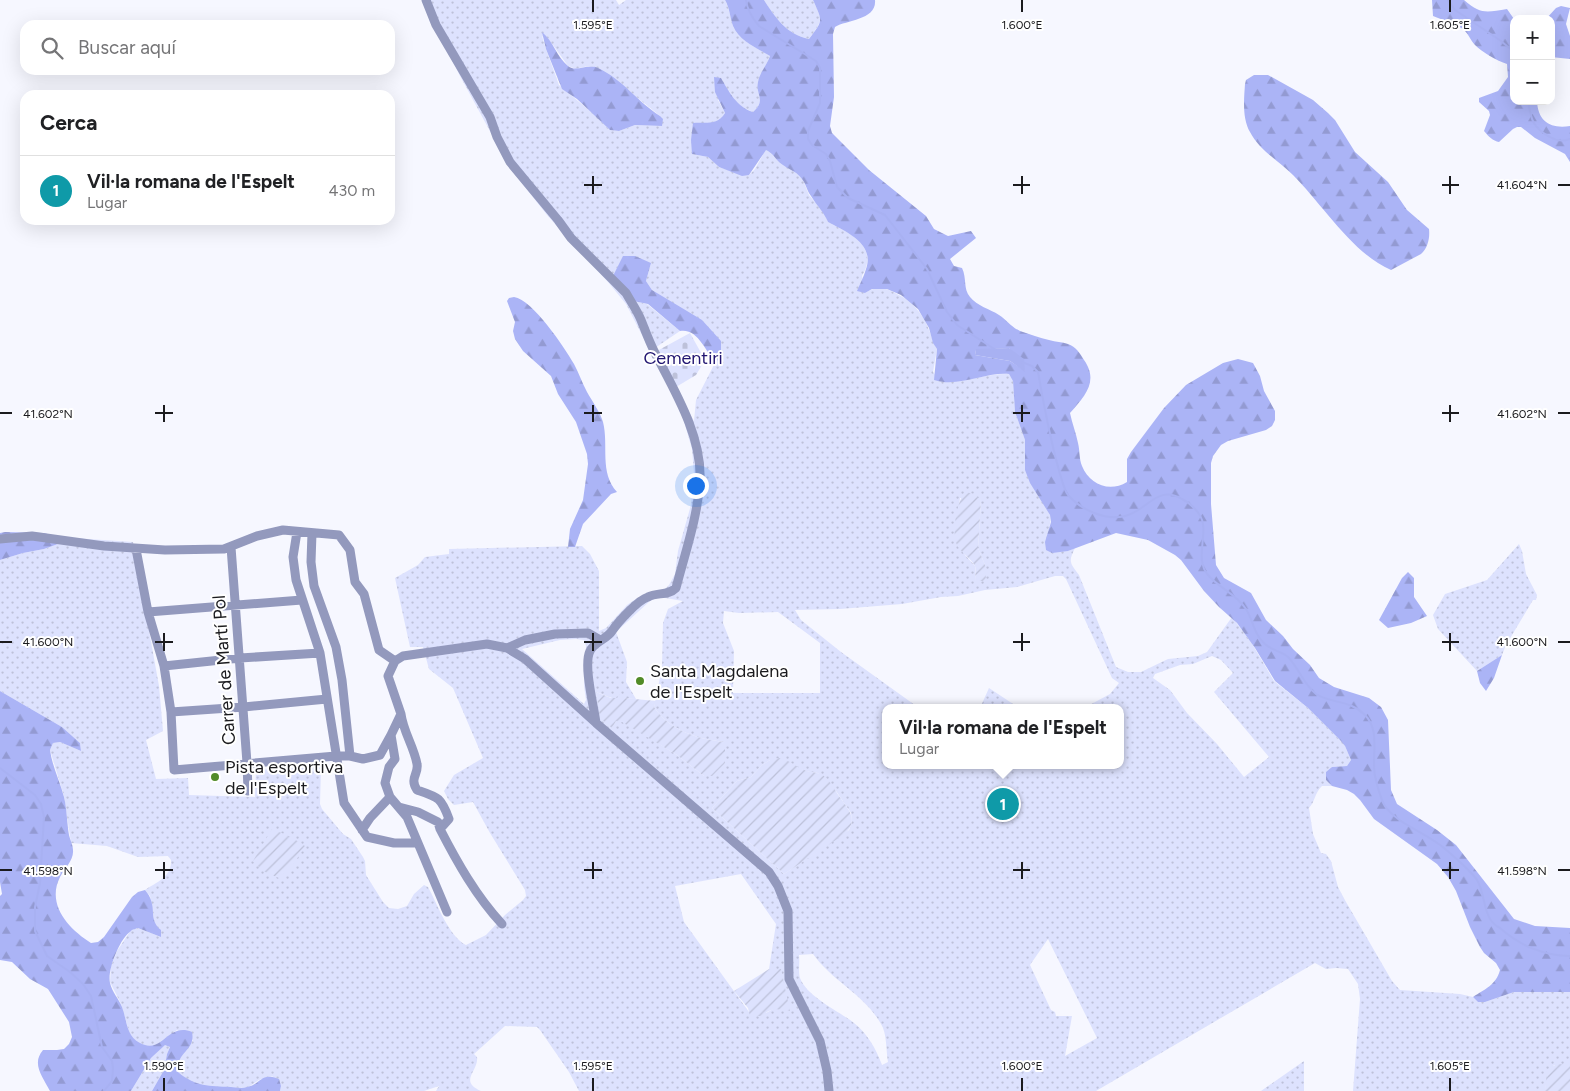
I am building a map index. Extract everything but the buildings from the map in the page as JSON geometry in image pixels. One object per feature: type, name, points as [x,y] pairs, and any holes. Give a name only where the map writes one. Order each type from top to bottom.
[{"type":"street","points":[[426,0],[436,25],[490,117],[510,162],[571,238],[626,293],[641,318],[653,350],[678,395],[691,426],[698,455],[700,480],[698,499],[676,588],[672,592],[647,597],[589,652],[587,672],[596,723]]},
{"type":"street","points":[[0,539],[32,536],[136,549],[214,550],[231,547],[257,536],[283,530],[339,536],[350,550],[354,582],[364,594],[379,650],[395,661]]},
{"type":"street","points":[[297,532],[293,556],[296,580],[320,653],[344,803],[367,837],[394,843],[417,843]]},
{"type":"street","points":[[312,533],[311,562],[314,586],[336,648],[342,680],[350,756]]},
{"type":"street","name":"Carrer de Martí Pol","points":[[231,547],[248,763],[248,791]]},
{"type":"street","points":[[136,549],[148,612],[164,666],[171,712],[174,770],[336,756],[350,756],[363,759],[380,755],[401,714]]},
{"type":"street","points":[[148,612],[302,600]]},
{"type":"street","points":[[507,648],[525,640],[555,634],[588,633],[600,640]]},
{"type":"street","points":[[440,829],[449,819],[444,806],[437,796],[417,790],[414,785],[418,766],[388,676],[395,661],[404,656],[487,644],[507,648],[525,659],[596,723],[769,872],[778,886],[788,911],[789,979],[820,1041],[827,1071],[829,1091]]},
{"type":"street","points":[[164,666],[240,658],[320,653]]},
{"type":"street","points":[[171,712],[327,699]]},
{"type":"street","points":[[391,735],[395,759],[388,767],[385,783],[390,797],[406,817],[447,912]]},
{"type":"street","points":[[362,830],[370,818],[390,797]]},
{"type":"street","points":[[399,807],[425,814],[438,822],[462,869],[488,909],[502,924]]},
{"type":"green space","points":[[425,0],[616,0],[619,5],[626,0],[725,0],[734,29],[738,34],[770,56],[759,79],[760,100],[757,108],[753,112],[745,108],[736,101],[729,91],[718,100],[725,113],[723,116],[714,122],[700,123],[692,154],[708,157],[719,167],[742,175],[749,175],[755,169],[766,149],[773,153],[777,160],[798,174],[803,180],[809,195],[825,214],[828,222],[853,236],[865,249],[867,266],[862,276],[865,293],[876,288],[887,289],[906,299],[920,313],[937,349],[933,372],[941,382],[1009,374],[1013,380],[1015,412],[1025,440],[1025,461],[1050,515],[1046,550],[1068,551],[1075,548],[1071,556],[1071,562],[1079,575],[1116,667],[1128,672],[1141,672],[1168,659],[1198,656],[1207,652],[1232,617],[1251,642],[1274,681],[1308,708],[1345,746],[1351,760],[1347,766],[1332,767],[1326,780],[1332,786],[1322,786],[1309,808],[1313,834],[1321,853],[1326,854],[1331,861],[1338,887],[1346,902],[1392,981],[1400,990],[1460,994],[1473,997],[1478,1002],[1485,1002],[1514,992],[1570,992],[1570,1065],[1554,1065],[1547,1077],[1545,1091],[1353,1091],[1360,999],[1358,984],[1348,969],[1326,969],[1315,963],[1096,1091],[579,1091],[569,1072],[537,1027],[505,1026],[474,1054],[477,1057],[477,1062],[470,1080],[474,1087],[481,1091],[436,1091],[439,1086],[424,1091],[280,1091],[281,1086],[272,1076],[259,1080],[247,1088],[209,1087],[190,1082],[178,1072],[178,1067],[180,1058],[193,1040],[177,1030],[157,1044],[150,1046],[142,1045],[135,1040],[130,1035],[121,1004],[110,982],[111,966],[117,951],[131,930],[138,928],[161,937],[155,925],[150,896],[145,890],[166,875],[171,866],[171,860],[168,856],[138,857],[107,846],[71,843],[64,796],[50,750],[53,743],[60,742],[81,751],[80,743],[62,727],[0,691],[0,560],[58,544],[58,537],[133,542],[159,686],[163,731],[146,740],[156,779],[188,778],[189,795],[255,797],[256,770],[321,767],[320,804],[322,809],[343,834],[351,839],[363,857],[366,875],[383,902],[389,908],[398,909],[407,906],[414,894],[424,885],[428,887],[454,935],[466,945],[486,935],[523,900],[526,896],[525,890],[473,802],[454,805],[444,791],[454,775],[483,758],[453,688],[429,669],[423,647],[410,647],[395,578],[418,565],[425,557],[449,554],[449,549],[582,546],[590,554],[599,571],[599,631],[606,628],[627,605],[637,598],[665,589],[675,574],[678,551],[691,505],[694,474],[692,449],[681,411],[626,304],[547,215],[510,168],[446,48],[430,22]],"holes":[[[542,36],[553,45],[568,66],[576,69],[593,66],[618,82],[660,116],[662,126],[635,125],[619,131],[610,130],[559,85]],[[651,263],[646,281],[652,290],[683,310],[721,351],[696,400],[694,421],[655,348],[680,331],[647,304],[633,301]],[[960,498],[981,500],[978,548],[985,565],[976,581],[975,566],[965,555],[955,534]],[[1055,576],[1063,576],[1066,579],[1112,678],[1119,683],[1110,694],[1091,704],[1124,704],[1124,769],[882,769],[882,704],[913,704],[841,652],[801,620],[795,610],[840,609],[902,604],[985,590],[1017,587]],[[659,597],[683,601],[668,609],[663,623],[662,668],[654,707],[676,728],[705,739],[725,742],[725,763],[704,776],[677,755],[622,721],[616,721],[612,727],[596,692],[612,698],[636,699],[626,682],[627,662],[616,632],[650,601]],[[724,611],[739,613],[778,612],[820,643],[820,693],[733,693],[734,651],[723,623]],[[560,640],[584,640],[586,646],[584,686],[586,700],[584,704],[522,649]],[[1212,656],[1221,660],[1233,673],[1214,692],[1269,757],[1244,777],[1217,744],[1187,713],[1170,690],[1153,678],[1155,674],[1180,665],[1193,664]],[[770,760],[818,773],[836,791],[851,813],[852,822],[849,830],[784,874],[712,808],[737,781],[751,777],[762,765]],[[741,874],[776,924],[769,969],[781,969],[778,1009],[773,1009],[766,1013],[749,1012],[684,922],[675,886]],[[1048,939],[1097,1038],[1065,1056],[1072,1016],[1056,1016],[1055,1012],[1051,1010],[1030,965]],[[813,954],[829,972],[857,996],[874,1014],[883,1028],[888,1062],[882,1065],[871,1042],[859,1027],[816,997],[804,985],[799,973],[799,955]]]},
{"type":"green space","points":[[725,0],[764,0],[782,24],[794,34],[809,39],[820,21],[819,13],[813,0],[875,0],[871,12],[835,27],[833,34],[834,97],[830,126],[832,133],[869,170],[926,216],[934,229],[948,236],[971,231],[976,238],[950,259],[954,266],[962,268],[966,290],[973,300],[999,315],[1020,331],[1068,344],[1079,353],[1088,368],[1090,382],[1085,394],[1070,413],[1079,446],[1080,461],[1089,478],[1107,487],[1127,482],[1127,459],[1131,452],[1164,408],[1186,385],[1223,363],[1238,359],[1253,363],[1260,376],[1264,391],[1275,411],[1275,420],[1272,426],[1266,430],[1228,441],[1221,445],[1213,456],[1211,463],[1211,504],[1216,565],[1224,578],[1251,593],[1266,620],[1310,665],[1319,678],[1334,687],[1369,698],[1381,707],[1388,720],[1391,790],[1397,804],[1456,845],[1514,919],[1535,926],[1570,928],[1570,992],[1514,992],[1485,1002],[1478,1002],[1473,997],[1493,983],[1500,970],[1496,963],[1480,947],[1448,877],[1437,864],[1374,819],[1354,794],[1332,786],[1326,780],[1326,772],[1332,767],[1347,766],[1351,760],[1345,746],[1308,708],[1275,681],[1237,623],[1204,591],[1181,560],[1148,540],[1116,533],[1068,551],[1052,553],[1046,550],[1045,542],[1051,522],[1050,515],[1030,483],[1025,470],[1025,440],[1015,412],[1013,381],[1009,374],[990,375],[953,382],[934,380],[937,349],[933,343],[929,328],[918,309],[901,295],[887,289],[872,289],[865,293],[857,291],[868,260],[863,245],[850,234],[828,222],[799,176],[780,163],[766,150],[749,175],[742,176],[719,167],[708,157],[692,154],[693,123],[715,122],[725,113],[715,92],[714,77],[721,78],[727,89],[742,107],[753,112],[760,100],[757,86],[759,79],[770,56],[739,36],[733,26]],"holes":[[[1009,348],[1025,371],[1010,361],[975,355],[976,350]]]},
{"type":"green space","points":[[764,0],[813,0],[820,17],[819,24],[809,39],[794,34],[782,24]]},
{"type":"green space","points":[[1432,0],[1464,0],[1475,8],[1484,11],[1507,9],[1511,15],[1510,105],[1538,105],[1543,119],[1551,125],[1570,126],[1570,162],[1565,154],[1535,138],[1521,127],[1513,129],[1499,142],[1484,131],[1490,115],[1489,111],[1479,102],[1479,98],[1498,91],[1508,77],[1507,64],[1494,59],[1478,48],[1463,29],[1433,16]]},
{"type":"green space","points":[[1561,6],[1570,8],[1566,24],[1570,36],[1570,59],[1555,57],[1555,15],[1550,15],[1556,8]]},
{"type":"green space","points":[[542,32],[568,66],[575,69],[598,68],[615,78],[663,119],[662,126],[635,125],[619,131],[610,130],[577,99],[562,89],[546,49]]},
{"type":"green space","points":[[1254,75],[1268,75],[1313,100],[1335,120],[1355,152],[1388,182],[1407,210],[1429,229],[1428,243],[1421,254],[1391,270],[1377,263],[1351,241],[1293,175],[1259,144],[1247,127],[1244,108],[1246,80]]},
{"type":"green space","points":[[623,256],[635,256],[651,263],[646,281],[652,290],[702,320],[721,341],[721,351],[716,364],[701,342],[692,333],[680,331],[648,304],[633,301],[613,276]]},
{"type":"green space","points":[[514,297],[530,306],[556,336],[574,364],[603,422],[606,467],[611,484],[617,492],[611,494],[583,524],[575,547],[568,547],[570,529],[583,500],[588,464],[587,454],[576,422],[558,394],[551,376],[523,351],[515,339],[513,331],[515,322],[507,301],[509,298]]},
{"type":"green space","name":"Cementiri","points":[[690,333],[705,360],[696,375],[676,387],[657,351]]},
{"type":"green space","points":[[965,492],[974,494],[981,500],[978,548],[985,565],[986,581],[976,581],[975,566],[959,548],[955,540],[956,517]]},
{"type":"green space","points":[[0,533],[44,533],[58,537],[58,544],[0,560]]},
{"type":"green space","points":[[1519,544],[1526,574],[1537,595],[1536,600],[1533,600],[1502,655],[1477,671],[1438,629],[1433,615],[1445,594],[1487,580]]},
{"type":"green space","points":[[1408,572],[1414,578],[1414,597],[1427,616],[1411,623],[1388,628],[1379,620],[1402,578]]},
{"type":"green space","points":[[1502,655],[1494,678],[1486,691],[1480,683],[1477,671]]},
{"type":"green space","points":[[989,688],[1013,704],[982,704]]},
{"type":"green space","points":[[0,691],[62,727],[80,743],[81,751],[60,742],[53,743],[50,750],[52,762],[64,797],[69,835],[73,848],[72,857],[56,887],[56,897],[62,915],[75,931],[91,943],[98,942],[104,937],[132,897],[138,892],[145,890],[151,901],[155,921],[161,930],[161,937],[138,928],[131,931],[119,947],[110,970],[110,983],[122,1007],[129,1032],[135,1040],[148,1046],[160,1042],[177,1031],[192,1032],[191,1043],[178,1065],[178,1072],[191,1081],[203,1085],[245,1088],[264,1078],[273,1077],[279,1079],[280,1091],[152,1091],[164,1070],[170,1047],[165,1045],[151,1058],[131,1091],[50,1091],[39,1070],[38,1060],[43,1050],[64,1049],[69,1044],[72,1037],[69,1022],[48,989],[30,979],[12,962],[0,960],[0,896],[2,894],[0,882]]},
{"type":"green space","points":[[596,692],[611,698],[617,698],[620,694],[624,698],[656,701],[654,707],[676,728],[705,739],[725,742],[725,763],[712,776],[704,776],[677,755],[622,722],[616,721],[612,728],[600,718]]},
{"type":"green space","points":[[779,758],[787,760],[803,770],[823,775],[847,807],[852,821],[851,826],[842,836],[784,874],[712,808],[737,781],[751,777],[762,765],[770,760]]},
{"type":"green space","points":[[272,829],[291,837],[305,846],[293,865],[279,878],[263,871],[253,861]]},
{"type":"green space","points":[[769,969],[781,969],[790,1011],[775,1009],[763,1016],[750,1016],[748,1008],[734,991]]},
{"type":"green space","points":[[165,1044],[170,1047],[164,1070],[152,1091],[131,1091],[151,1058]]},
{"type":"green space","points":[[1304,1061],[1304,1091],[1261,1091]]},
{"type":"green space","points":[[1558,1064],[1570,1065],[1570,1091],[1545,1091],[1546,1078],[1549,1071]]},
{"type":"shaded area","points":[[1009,348],[1024,359],[1025,372],[1010,361],[975,355],[976,349]]},
{"type":"waterway","points":[[746,0],[751,14],[759,26],[816,61],[820,68],[820,103],[808,131],[808,139],[812,145],[826,154],[830,161],[837,187],[848,198],[885,215],[927,269],[947,312],[957,325],[996,350]]},
{"type":"waterway","points":[[1448,0],[1455,10],[1510,49]]},
{"type":"waterway","points":[[1529,105],[1536,127],[1558,140],[1565,141],[1570,139]]},
{"type":"waterway","points":[[1022,362],[1032,366],[1038,372],[1053,448],[1063,485],[1068,495],[1087,510],[1110,517],[1125,516],[1133,513],[1159,496],[1173,495],[1191,505],[1202,521],[1202,561],[1204,568],[1212,580],[1232,595],[1246,609],[1261,640],[1274,650],[1288,657],[1308,686],[1316,694],[1353,706],[1370,721],[1374,736],[1375,776],[1382,799],[1390,812],[1437,843],[1471,872],[1479,884],[1488,914],[1496,925],[1515,940],[1541,952],[1570,956]]},
{"type":"waterway","points":[[0,768],[35,795],[41,804],[44,817],[40,883],[35,907],[35,931],[47,956],[70,972],[83,984],[91,996],[102,1047],[112,1061],[113,1068],[112,1081],[104,1091]]},
{"type":"place","name":"Santa Magdalena de l'Espelt","points":[[640,681]]},
{"type":"place","name":"Pista esportiva de l'Espelt","points":[[215,777]]},
{"type":"place","name":"Vil·la romana de l'Espelt","points":[[1003,804]]}]
